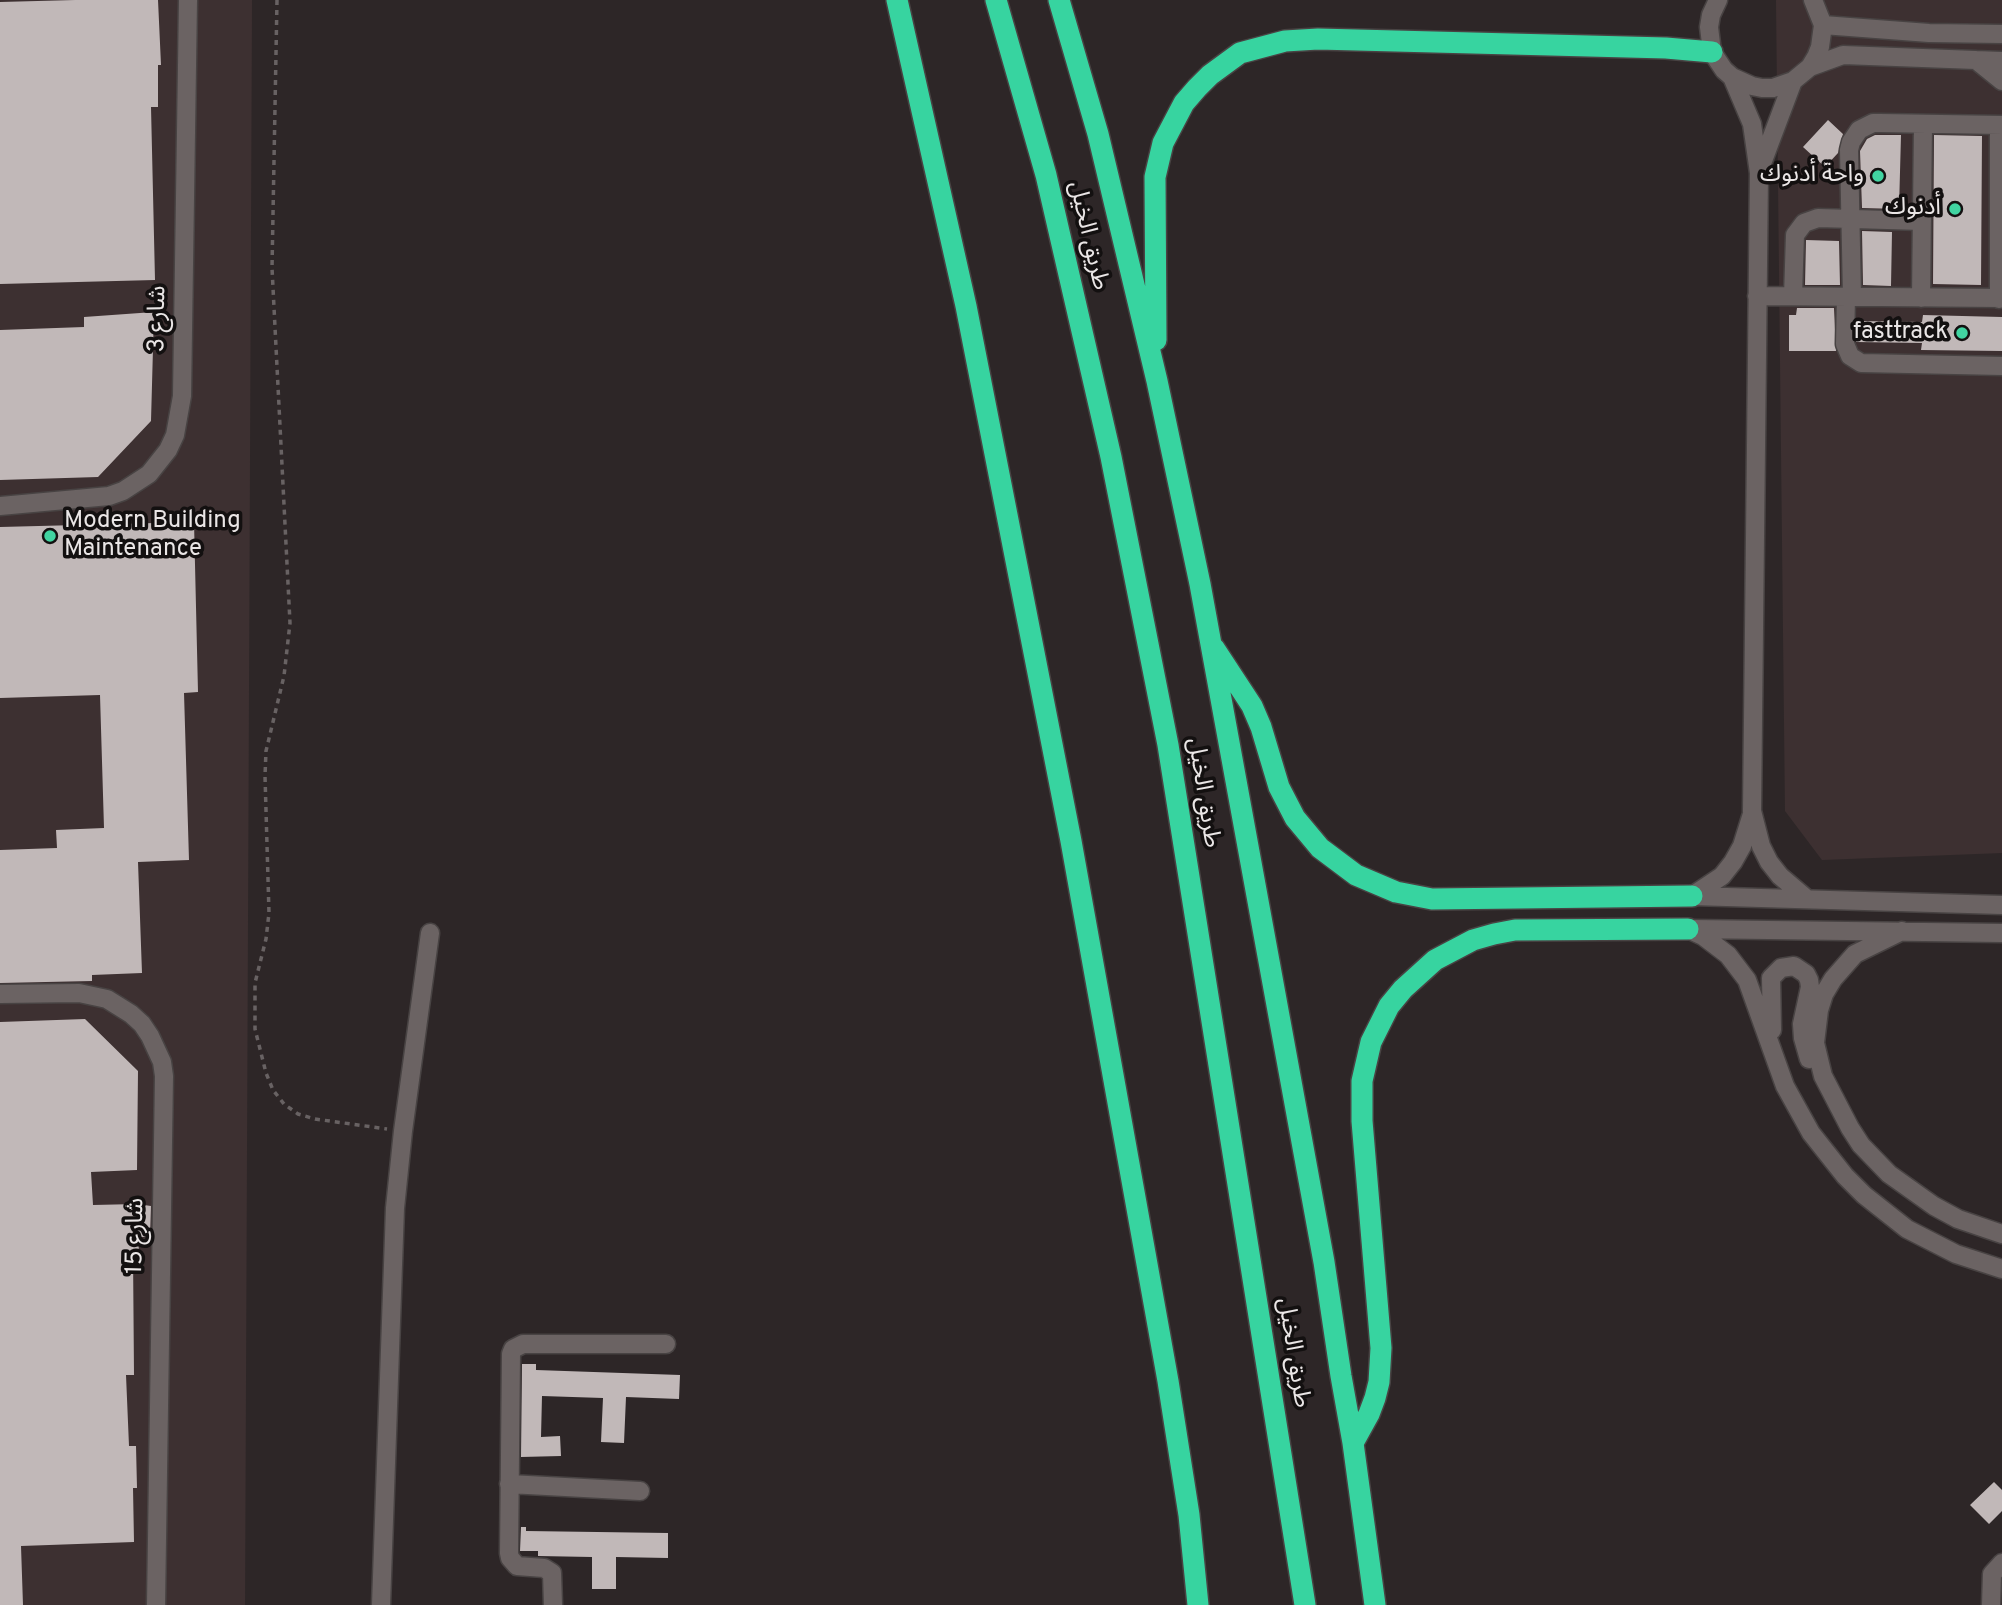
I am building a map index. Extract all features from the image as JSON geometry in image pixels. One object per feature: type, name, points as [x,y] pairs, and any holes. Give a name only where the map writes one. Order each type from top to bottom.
[{"type":"highway","points":[[897,0],[967,306],[1071,841],[1170,1394],[1189,1515],[1198,1605]]},
{"type":"highway","name":"طريق الخيل","points":[[996,0],[1049,189],[1111,457],[1168,745],[1305,1605]]},
{"type":"highway","points":[[1059,0],[1098,134],[1157,381],[1211,644],[1305,1154],[1353,1443],[1375,1605]]},
{"type":"highway","points":[[1157,381],[1155,177],[1163,143],[1178,113],[1196,88],[1240,53],[1262,45],[1310,39],[1666,48],[1712,52]]},
{"type":"highway","points":[[1211,644],[1240,684],[1252,706],[1262,727],[1279,787],[1295,818],[1320,848],[1356,875],[1396,892],[1432,899],[1692,896]]},
{"type":"highway","points":[[1353,1443],[1369,1414],[1379,1382],[1381,1348],[1363,1131],[1362,1081],[1371,1042],[1389,1006],[1403,989],[1435,960],[1473,940],[1494,934],[1515,930],[1688,929]]},
{"type":"street","name":"شارع 3","points":[[0,506],[109,496],[123,491],[149,474],[164,456],[175,435],[182,396],[188,0]]},
{"type":"street","points":[[1718,0],[1709,27],[1712,52],[1732,77],[1752,86],[1773,88],[1793,81],[1810,67],[1843,55],[2002,61]]},
{"type":"street","points":[[1810,67],[1820,47],[1823,25],[1813,0]]},
{"type":"street","points":[[1823,25],[1930,33],[2002,34]]},
{"type":"street","points":[[1976,60],[2002,81]]},
{"type":"street","points":[[1732,77],[1752,124],[1759,173],[1752,811],[1761,846],[1769,862],[1786,883],[1807,899]]},
{"type":"street","points":[[1759,173],[1793,81]]},
{"type":"street","points":[[1757,296],[1793,296],[1849,297],[2000,299],[2001,125],[1872,123],[1854,136],[1849,150],[1849,297],[1845,344],[1850,356],[1861,363],[2002,366]]},
{"type":"street","points":[[1921,298],[1923,124]]},
{"type":"street","points":[[1793,296],[1794,242],[1798,228],[1810,219],[1922,221]]},
{"type":"street","points":[[1692,896],[1708,887],[1733,862],[1742,846],[1752,811]]},
{"type":"street","points":[[1692,896],[2002,905]]},
{"type":"street","points":[[1688,929],[2002,933]]},
{"type":"street","points":[[1688,929],[1716,944],[1743,973],[1754,995],[1774,1062],[1797,1110],[1836,1165],[1864,1195],[1907,1229],[1956,1254],[2002,1269]]},
{"type":"street","points":[[1830,1091],[1820,1068],[1815,1043],[1824,994],[1855,954],[1902,931]]},
{"type":"street","points":[[380,1605],[393,1252],[403,1131],[430,933]]},
{"type":"street","points":[[1774,1062],[1771,978],[1781,968],[1794,966],[1806,974],[1810,987],[1802,1024],[1807,1053],[1856,1136],[1889,1174],[1934,1206],[1958,1219],[2002,1234]]},
{"type":"street","name":"شارع 15","points":[[0,994],[79,993],[107,999],[142,1024],[162,1062],[164,1076],[156,1605]]},
{"type":"street","points":[[553,1605],[552,1573],[544,1568],[517,1566],[510,1558],[513,1349],[528,1343],[666,1344]]},
{"type":"street","points":[[509,1484],[640,1492]]},
{"type":"street","points":[[1991,1605],[1992,1574],[2002,1563]]},
{"type":"path","points":[[277,0],[272,268],[290,623],[284,676],[266,751],[269,913],[266,939],[255,983],[255,1029],[259,1052],[273,1090],[291,1109],[315,1119],[403,1131]]},
{"type":"shaded area","points":[[0,0],[252,0],[245,1605],[0,1605]]},
{"type":"shaded area","points":[[1776,0],[2002,0],[2002,853],[1822,860],[1785,811]]},
{"type":"building","points":[[158,0],[161,65],[158,65],[158,107],[151,107],[155,280],[0,284],[0,2]]},
{"type":"building","points":[[1828,120],[1843,134],[1838,153],[1825,167],[1803,147]]},
{"type":"building","name":"واحة أدنوك","points":[[1875,135],[1901,135],[1899,209],[1862,208],[1860,151],[1867,139]]},
{"type":"building","name":"أدنوك","points":[[1934,135],[1982,136],[1981,285],[1933,284]]},
{"type":"building","points":[[1862,231],[1892,232],[1891,286],[1863,285]]},
{"type":"building","points":[[1806,240],[1839,241],[1840,285],[1805,285]]},
{"type":"building","points":[[1797,308],[1834,308],[1836,351],[1789,351],[1789,315],[1796,315]]},
{"type":"building","points":[[154,312],[151,421],[98,477],[0,480],[0,330],[84,327],[84,317]]},
{"type":"building","name":"fasttrack","points":[[1923,315],[2002,317],[2002,351],[1921,350],[1922,343],[1856,342],[1857,321],[1922,322]]},
{"type":"building","points":[[194,522],[198,692],[184,693],[189,860],[138,862],[142,973],[92,975],[92,981],[0,983],[0,850],[57,848],[56,830],[104,828],[100,695],[0,698],[0,527]]},
{"type":"building","points":[[85,1019],[138,1071],[137,1170],[91,1172],[93,1205],[151,1206],[150,1237],[138,1237],[139,1252],[133,1253],[134,1375],[126,1375],[129,1446],[136,1446],[137,1488],[133,1488],[134,1542],[21,1546],[23,1605],[0,1605],[0,1022]]},
{"type":"building","points":[[522,1364],[536,1364],[536,1370],[680,1375],[679,1399],[626,1397],[624,1443],[601,1442],[603,1398],[542,1396],[541,1437],[560,1436],[561,1456],[521,1457]]},
{"type":"building","points":[[1994,1482],[2002,1490],[2002,1511],[1989,1524],[1970,1505]]},
{"type":"building","points":[[521,1527],[526,1527],[526,1531],[668,1533],[668,1558],[616,1557],[616,1589],[592,1589],[592,1557],[538,1556],[538,1551],[520,1551]]},
{"type":"place","name":"واحة أدنوك","points":[[1878,176]]},
{"type":"place","name":"أدنوك","points":[[1955,209]]},
{"type":"place","name":"fasttrack","points":[[1962,333]]},
{"type":"place","name":"Modern Building Maintenance","points":[[50,536]]}]
